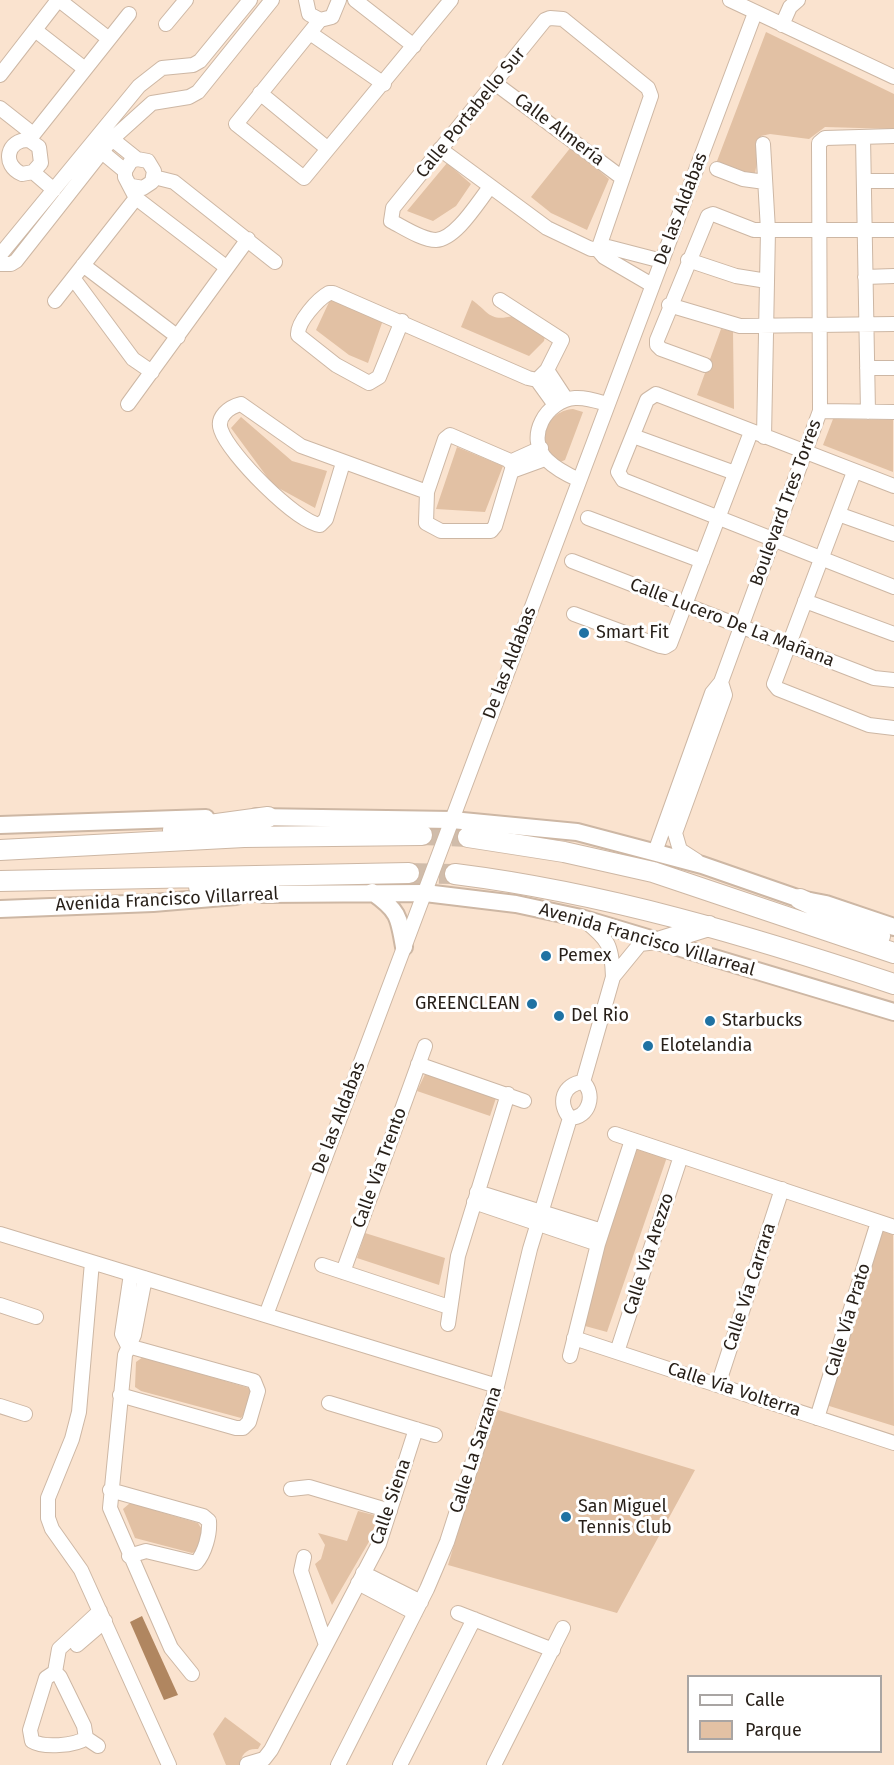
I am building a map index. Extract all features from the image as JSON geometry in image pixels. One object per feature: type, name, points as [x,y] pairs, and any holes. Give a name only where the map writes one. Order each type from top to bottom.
[{"type":"highway","points":[[83,847],[160,831],[268,817]]},
{"type":"highway","points":[[0,850],[244,837],[422,835]]},
{"type":"highway","points":[[468,837],[564,852],[653,872],[894,952]]},
{"type":"highway","name":"Avenida Francisco Villarreal","points":[[0,881],[409,873]]},
{"type":"highway","name":"Avenida Francisco Villarreal","points":[[455,874],[538,886],[623,904],[778,945],[894,984]]},
{"type":"highway","points":[[82,878],[272,893]]},
{"type":"highway","points":[[800,899],[827,914],[894,942]]},
{"type":"highway","points":[[661,941],[709,926]]},
{"type":"main road","points":[[0,825],[268,817],[452,820],[577,832],[702,865],[800,899],[826,904],[894,927]]},
{"type":"main road","points":[[372,892],[391,905],[400,917],[404,947]]},
{"type":"main road","name":"Avenida Francisco Villarreal","points":[[0,909],[153,903],[272,893],[425,893],[506,902],[581,918],[894,1012]]},
{"type":"street","points":[[0,75],[58,0],[109,39]]},
{"type":"street","points":[[166,24],[186,0]]},
{"type":"street","points":[[250,0],[200,61],[193,65],[162,68],[140,86],[97,148],[16,261],[11,264],[0,261],[58,185],[97,148],[112,140],[152,103],[189,97],[198,92],[272,0]]},
{"type":"street","points":[[306,0],[309,14],[320,20]]},
{"type":"street","points":[[339,0],[332,17],[320,20],[237,121],[238,128],[304,178],[452,0]]},
{"type":"street","points":[[355,0],[414,46]]},
{"type":"street","points":[[730,0],[894,77]]},
{"type":"street","points":[[782,25],[789,7],[798,0]]},
{"type":"street","name":"De las Aldabas","points":[[266,1315],[755,13]]},
{"type":"street","points":[[37,168],[22,174],[12,167],[3,168],[13,145],[31,137],[129,14]]},
{"type":"street","name":"Calle Portabello Sur","points":[[490,187],[459,227],[439,239],[429,238],[391,221],[393,208],[546,20],[550,18],[563,19],[650,91],[649,106],[621,177]]},
{"type":"street","points":[[35,30],[85,69]]},
{"type":"street","points":[[310,33],[384,84]]},
{"type":"street","points":[[193,65],[206,81]]},
{"type":"street","name":"Calle Almería","points":[[496,84],[621,177]]},
{"type":"street","points":[[140,86],[152,103]]},
{"type":"street","points":[[260,93],[328,149]]},
{"type":"street","points":[[0,108],[39,147],[37,168]]},
{"type":"street","points":[[868,412],[863,137],[894,136]]},
{"type":"street","name":"Boulevard Tres Torres","points":[[656,852],[683,790],[712,693],[722,682],[820,411],[818,148],[825,138],[863,137]]},
{"type":"street","points":[[55,301],[134,192],[152,182],[154,177],[152,165],[137,159],[112,140]]},
{"type":"street","points":[[574,614],[665,647],[670,644],[735,473],[757,434],[768,326],[768,230],[763,144]]},
{"type":"street","points":[[97,148],[125,171]]},
{"type":"street","points":[[441,149],[547,228],[598,250],[604,257],[652,285]]},
{"type":"street","points":[[137,159],[131,161],[125,171],[125,177],[134,192],[226,267]]},
{"type":"street","points":[[37,168],[58,185]]},
{"type":"street","points":[[717,169],[743,179],[765,182]]},
{"type":"street","points":[[154,177],[174,182],[275,262]]},
{"type":"street","points":[[598,250],[621,177]]},
{"type":"street","points":[[864,181],[894,181]]},
{"type":"street","points":[[705,365],[661,349],[657,345],[669,305],[705,218],[713,214],[754,230],[819,232],[894,230]]},
{"type":"street","points":[[128,404],[248,239]]},
{"type":"street","points":[[598,250],[608,247],[662,261]]},
{"type":"street","points":[[688,260],[736,276],[767,281]]},
{"type":"street","points":[[83,265],[178,337]]},
{"type":"street","points":[[865,277],[894,276]]},
{"type":"street","points":[[73,278],[133,359],[152,372]]},
{"type":"street","points":[[402,321],[379,377],[369,383],[336,365],[298,338],[299,326],[322,297],[329,292],[542,375],[561,402]]},
{"type":"street","points":[[500,300],[560,338],[562,342],[542,375]]},
{"type":"street","points":[[669,305],[740,326],[819,323],[894,324]]},
{"type":"street","points":[[867,368],[894,368]]},
{"type":"street","points":[[894,486],[806,454],[656,394],[647,400],[618,472],[620,478],[894,587]]},
{"type":"street","points":[[579,480],[543,454],[538,436],[542,419],[561,402],[582,398],[608,404]]},
{"type":"street","points":[[343,463],[326,519],[320,525],[314,524],[288,508],[268,489],[228,444],[221,430],[221,421],[231,407],[240,404],[301,447],[427,492]]},
{"type":"street","points":[[820,411],[894,412]]},
{"type":"street","points":[[511,469],[450,435],[445,439],[427,492],[425,518],[428,526],[441,531],[490,531],[495,526],[511,469],[543,454]]},
{"type":"street","points":[[633,436],[735,473]]},
{"type":"street","points":[[854,472],[775,678],[775,687],[869,725],[894,728]]},
{"type":"street","points":[[838,514],[894,534]]},
{"type":"street","points":[[588,518],[702,561]]},
{"type":"street","name":"Calle Lucero De La Mañana","points":[[572,561],[874,678],[894,680]]},
{"type":"street","points":[[804,601],[894,634]]},
{"type":"street","points":[[683,790],[687,801],[675,833],[675,840],[680,850],[702,865]]},
{"type":"street","name":"Calle La Sarzana","points":[[581,918],[608,942],[612,951],[613,977],[583,1082]]},
{"type":"street","name":"Calle La Sarzana","points":[[613,977],[640,944],[661,941]]},
{"type":"street","name":"Calle Vía Trento","points":[[343,1272],[425,1046]]},
{"type":"street","points":[[418,1064],[524,1101]]},
{"type":"street","name":"Calle La Sarzana","points":[[338,1765],[418,1607],[447,1542],[497,1386],[539,1218],[570,1118],[562,1103],[565,1092],[572,1084],[583,1082]]},
{"type":"street","name":"Calle La Sarzana","points":[[570,1118],[581,1115],[589,1104],[590,1091],[583,1082]]},
{"type":"street","points":[[448,1324],[458,1256],[508,1094]]},
{"type":"street","points":[[615,1134],[894,1227]]},
{"type":"street","points":[[570,1356],[600,1237],[632,1140]]},
{"type":"street","name":"Calle Vía Arezzo","points":[[617,1352],[681,1156]]},
{"type":"street","name":"Calle Vía Carrara","points":[[718,1385],[782,1189]]},
{"type":"street","points":[[475,1197],[600,1237]]},
{"type":"street","name":"Calle Vía Prato","points":[[817,1418],[878,1222]]},
{"type":"street","points":[[0,1234],[497,1386]]},
{"type":"street","points":[[92,1262],[79,1413],[72,1439],[48,1498],[47,1507],[52,1529],[81,1570],[170,1764]]},
{"type":"street","points":[[322,1265],[449,1307]]},
{"type":"street","points":[[138,1276],[134,1335],[128,1346],[120,1395],[110,1508],[171,1648],[192,1674]]},
{"type":"street","points":[[0,1305],[36,1317]]},
{"type":"street","name":"Calle Vía Volterra","points":[[574,1338],[894,1443]]},
{"type":"street","points":[[120,1395],[236,1428],[243,1428],[249,1422],[258,1391],[254,1381],[128,1346]]},
{"type":"street","points":[[329,1403],[435,1435]]},
{"type":"street","points":[[0,1406],[25,1414]]},
{"type":"street","name":"Calle Siena","points":[[247,1764],[264,1759],[271,1750],[379,1544],[416,1429]]},
{"type":"street","points":[[291,1489],[309,1487],[390,1511]]},
{"type":"street","points":[[110,1490],[203,1516],[209,1521],[210,1529],[201,1557],[196,1563],[146,1551],[129,1556]]},
{"type":"street","points":[[304,1557],[301,1571],[326,1645]]},
{"type":"street","points":[[361,1578],[418,1607]]},
{"type":"street","points":[[458,1613],[553,1650]]},
{"type":"street","points":[[98,1746],[86,1738],[84,1726],[57,1666],[59,1649],[102,1616]]},
{"type":"street","points":[[400,1765],[474,1619]]},
{"type":"street","points":[[494,1765],[563,1628]]},
{"type":"street","points":[[57,1666],[46,1678],[30,1730],[29,1743],[39,1745],[79,1742],[86,1738]]},
{"type":"green space","points":[[766,32],[894,94],[894,129],[825,127],[809,139],[770,134],[761,136],[755,174],[745,174],[717,161]]},
{"type":"green space","points":[[571,147],[609,179],[587,230],[551,213],[531,197]]},
{"type":"green space","points":[[447,163],[471,184],[456,206],[433,221],[407,211]]},
{"type":"green space","points":[[330,300],[383,320],[368,363],[349,355],[316,330]]},
{"type":"green space","points":[[472,300],[494,317],[513,316],[545,336],[544,341],[529,356],[461,327]]},
{"type":"green space","points":[[721,329],[733,331],[734,409],[697,395]]},
{"type":"green space","points":[[573,409],[583,412],[565,460],[560,462],[546,449],[545,432],[548,423],[555,416]]},
{"type":"green space","points":[[241,417],[292,461],[327,471],[315,508],[273,485],[231,428]]},
{"type":"green space","points":[[833,419],[893,420],[893,472],[823,445]]},
{"type":"green space","points":[[457,447],[503,466],[485,512],[436,509]]},
{"type":"green space","points":[[427,1070],[498,1092],[490,1116],[417,1091]]},
{"type":"green space","points":[[635,1144],[667,1157],[607,1332],[585,1326],[606,1232]]},
{"type":"green space","points":[[884,1226],[893,1230],[894,1426],[826,1405]]},
{"type":"green space","points":[[365,1233],[445,1258],[439,1285],[357,1258]]},
{"type":"green space","points":[[143,1357],[249,1388],[250,1400],[246,1412],[241,1418],[141,1391],[135,1387],[136,1362]]},
{"type":"green space","name":"San Miguel Tennis Club","points":[[495,1409],[695,1470],[617,1613],[448,1565]]},
{"type":"green space","points":[[130,1503],[198,1523],[203,1531],[197,1551],[192,1553],[135,1538],[123,1509]]},
{"type":"green space","points":[[358,1511],[378,1516],[370,1540],[332,1605],[315,1564],[321,1559],[325,1545],[318,1533],[347,1541]]},
{"type":"green space","points":[[225,1717],[261,1744],[258,1749],[245,1752],[240,1765],[226,1765],[213,1734]]},
{"type":"shaded area","points":[[142,1616],[178,1695],[164,1700],[130,1622]]},
{"type":"tunnel","points":[[422,835],[468,837]]},
{"type":"tunnel","points":[[409,873],[455,874]]},
{"type":"place","name":"Smart Fit","points":[[584,633]]},
{"type":"place","name":"Pemex","points":[[546,956]]},
{"type":"place","name":"GREENCLEAN","points":[[532,1004]]},
{"type":"place","name":"Del Rio","points":[[559,1016]]},
{"type":"place","name":"Starbucks","points":[[710,1021]]},
{"type":"place","name":"Elotelandia","points":[[648,1046]]},
{"type":"place","name":"San Miguel Tennis Club","points":[[566,1517]]}]
